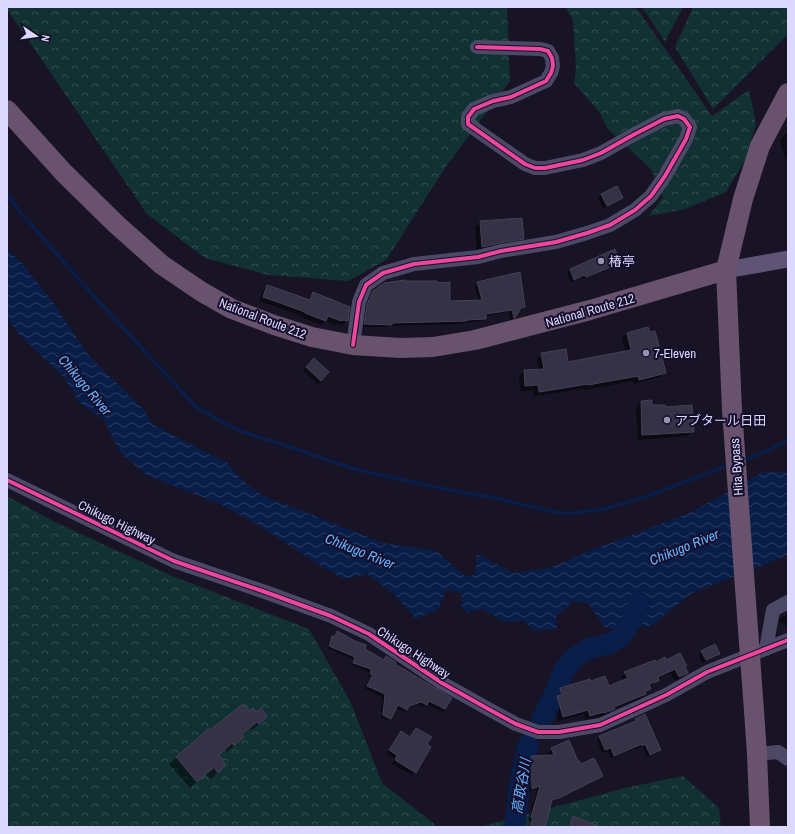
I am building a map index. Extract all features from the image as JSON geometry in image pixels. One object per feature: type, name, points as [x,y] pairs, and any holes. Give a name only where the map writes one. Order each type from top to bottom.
[{"type":"highway","name":"Hita Bypass","points":[[760,827],[757,754],[732,410],[726,270],[743,199],[760,146],[788,93]]},
{"type":"highway","name":"National Route 212","points":[[7,110],[64,173],[116,224],[162,265],[202,292],[232,309],[274,325],[312,337],[353,345],[401,348],[433,346],[475,340],[590,310],[726,270]]},
{"type":"main road","points":[[726,270],[788,259]]},
{"type":"street","points":[[353,345],[359,302],[366,285],[383,273],[414,264],[478,257],[501,251],[556,242],[610,225],[635,210],[652,196],[686,139],[690,127],[684,119],[678,116],[664,118],[602,153],[583,160],[545,168],[535,168],[525,164],[468,124],[468,117],[474,109],[493,101],[511,97],[546,81],[553,66],[552,58],[548,51],[540,48],[477,47]]},
{"type":"street","name":"Chikugo Highway","points":[[7,480],[174,560],[331,616],[369,634],[442,683],[516,724],[538,732],[559,732],[600,725],[666,695],[707,672],[788,640]]},
{"type":"street","points":[[766,649],[773,610],[788,602]]},
{"type":"street","points":[[757,754],[778,752],[788,759]]},
{"type":"green space","points":[[7,7],[507,7],[510,81],[447,165],[386,260],[348,281],[268,275],[205,258],[147,214]]},
{"type":"green space","points":[[566,7],[633,7],[638,10],[712,116],[749,90],[756,124],[745,160],[726,192],[685,209],[649,216],[663,197],[651,169],[607,128],[600,113],[574,83],[576,68],[573,21]]},
{"type":"green space","points":[[642,7],[683,7],[665,42]]},
{"type":"green space","points":[[693,7],[788,7],[788,35],[713,109],[675,47]]},
{"type":"green space","points":[[7,496],[55,522],[170,575],[309,629],[351,703],[382,783],[438,827],[7,827]]},
{"type":"green space","points":[[683,776],[719,808],[721,827],[480,827],[625,788]]},
{"type":"water","name":"Chikugo River","points":[[7,249],[25,267],[52,301],[89,356],[144,410],[153,425],[226,462],[247,485],[264,496],[383,543],[436,551],[465,576],[475,575],[477,554],[514,573],[549,568],[692,512],[763,472],[788,472],[788,555],[692,593],[651,626],[605,628],[589,604],[574,601],[556,616],[557,629],[533,631],[524,621],[505,622],[481,609],[467,613],[461,605],[462,594],[447,589],[438,609],[416,619],[394,594],[367,574],[344,579],[321,566],[255,523],[218,503],[148,476],[120,452],[104,420],[79,402],[64,378],[19,334],[7,319]]},
{"type":"building","points":[[617,186],[623,198],[607,206],[601,194]]},
{"type":"building","points":[[522,218],[524,239],[482,247],[480,221]]},
{"type":"building","points":[[615,249],[619,259],[612,262],[611,267],[586,277],[584,275],[574,280],[570,269]]},
{"type":"building","points":[[520,272],[525,307],[521,308],[515,318],[512,310],[486,314],[486,319],[467,321],[392,323],[392,325],[364,324],[367,304],[373,291],[384,283],[405,280],[437,281],[437,283],[450,282],[450,301],[482,300],[477,282]]},
{"type":"building","points":[[267,285],[310,300],[313,292],[350,307],[348,321],[341,321],[328,316],[326,321],[263,297]]},
{"type":"building","points":[[648,327],[650,332],[655,331],[666,373],[639,380],[638,376],[539,392],[538,385],[525,386],[524,370],[544,369],[541,353],[566,349],[568,362],[631,350],[627,333]]},
{"type":"building","points":[[314,358],[329,372],[321,381],[306,367]]},
{"type":"building","name":"アブタール日田","points":[[652,400],[652,405],[665,405],[666,407],[692,405],[694,432],[642,435],[641,401]]},
{"type":"building","points":[[337,631],[357,642],[366,645],[365,649],[384,660],[386,656],[396,662],[395,664],[452,698],[445,709],[429,701],[427,705],[421,702],[409,706],[407,710],[398,705],[391,719],[383,715],[385,694],[367,686],[373,674],[370,674],[371,669],[353,663],[355,657],[329,646],[332,636],[335,636]]},
{"type":"building","points":[[715,644],[720,654],[706,660],[701,651]]},
{"type":"building","points":[[680,653],[687,666],[685,667],[688,673],[679,677],[675,669],[658,677],[659,681],[649,684],[651,689],[645,692],[646,694],[614,707],[615,709],[604,713],[590,716],[588,710],[563,717],[557,696],[562,695],[560,688],[590,679],[591,681],[605,676],[609,686],[628,678],[624,672],[655,660],[656,662],[665,657],[666,660]]},
{"type":"building","points":[[243,704],[249,711],[253,708],[256,712],[261,708],[267,717],[259,724],[257,722],[242,734],[244,737],[234,746],[232,743],[219,755],[226,765],[218,773],[214,767],[197,782],[176,757],[208,729],[210,730]]},
{"type":"building","points":[[645,714],[661,750],[650,755],[645,744],[642,746],[642,744],[614,756],[611,748],[605,750],[599,736],[636,721],[635,719]]},
{"type":"building","points":[[416,728],[432,737],[427,744],[431,747],[416,773],[395,760],[397,755],[389,750],[401,731],[410,737]]},
{"type":"building","points":[[569,740],[578,761],[581,764],[594,758],[603,776],[552,800],[545,827],[530,827],[533,818],[531,817],[540,786],[532,789],[531,756],[554,755],[551,748]]},
{"type":"building","points":[[573,816],[598,826],[598,827],[569,827]]},
{"type":"waterway","points":[[7,194],[21,213],[90,292],[196,407],[243,432],[354,469],[459,492],[491,497],[559,513],[575,513],[604,509],[648,496],[729,465]]},
{"type":"waterway","points":[[743,461],[788,441]]},
{"type":"waterway","name":"高取谷川","points":[[541,721],[564,670],[576,656],[590,648],[608,644],[619,638],[636,615],[639,602]]},
{"type":"waterway","name":"高取谷川","points":[[514,827],[518,794],[528,745]]},
{"type":"cycle path","points":[[353,345],[359,302],[366,285],[383,273],[414,264],[478,257],[501,251],[556,242],[610,225],[635,210],[651,196],[665,176],[686,139],[690,127],[684,119],[678,116],[664,119],[601,153],[583,160],[545,168],[535,168],[525,164],[468,124],[468,117],[474,109],[493,101],[511,97],[546,81],[553,66],[552,58],[548,51],[540,49],[477,47]]},
{"type":"cycle path","points":[[7,480],[174,561],[331,616],[369,634],[442,683],[516,724],[538,732],[559,732],[600,725],[666,695],[707,672],[788,640]]},
{"type":"place","name":"椿亭","points":[[601,261]]},
{"type":"place","name":"7-Eleven","points":[[646,353]]},
{"type":"place","name":"アブタール日田","points":[[667,420]]}]
